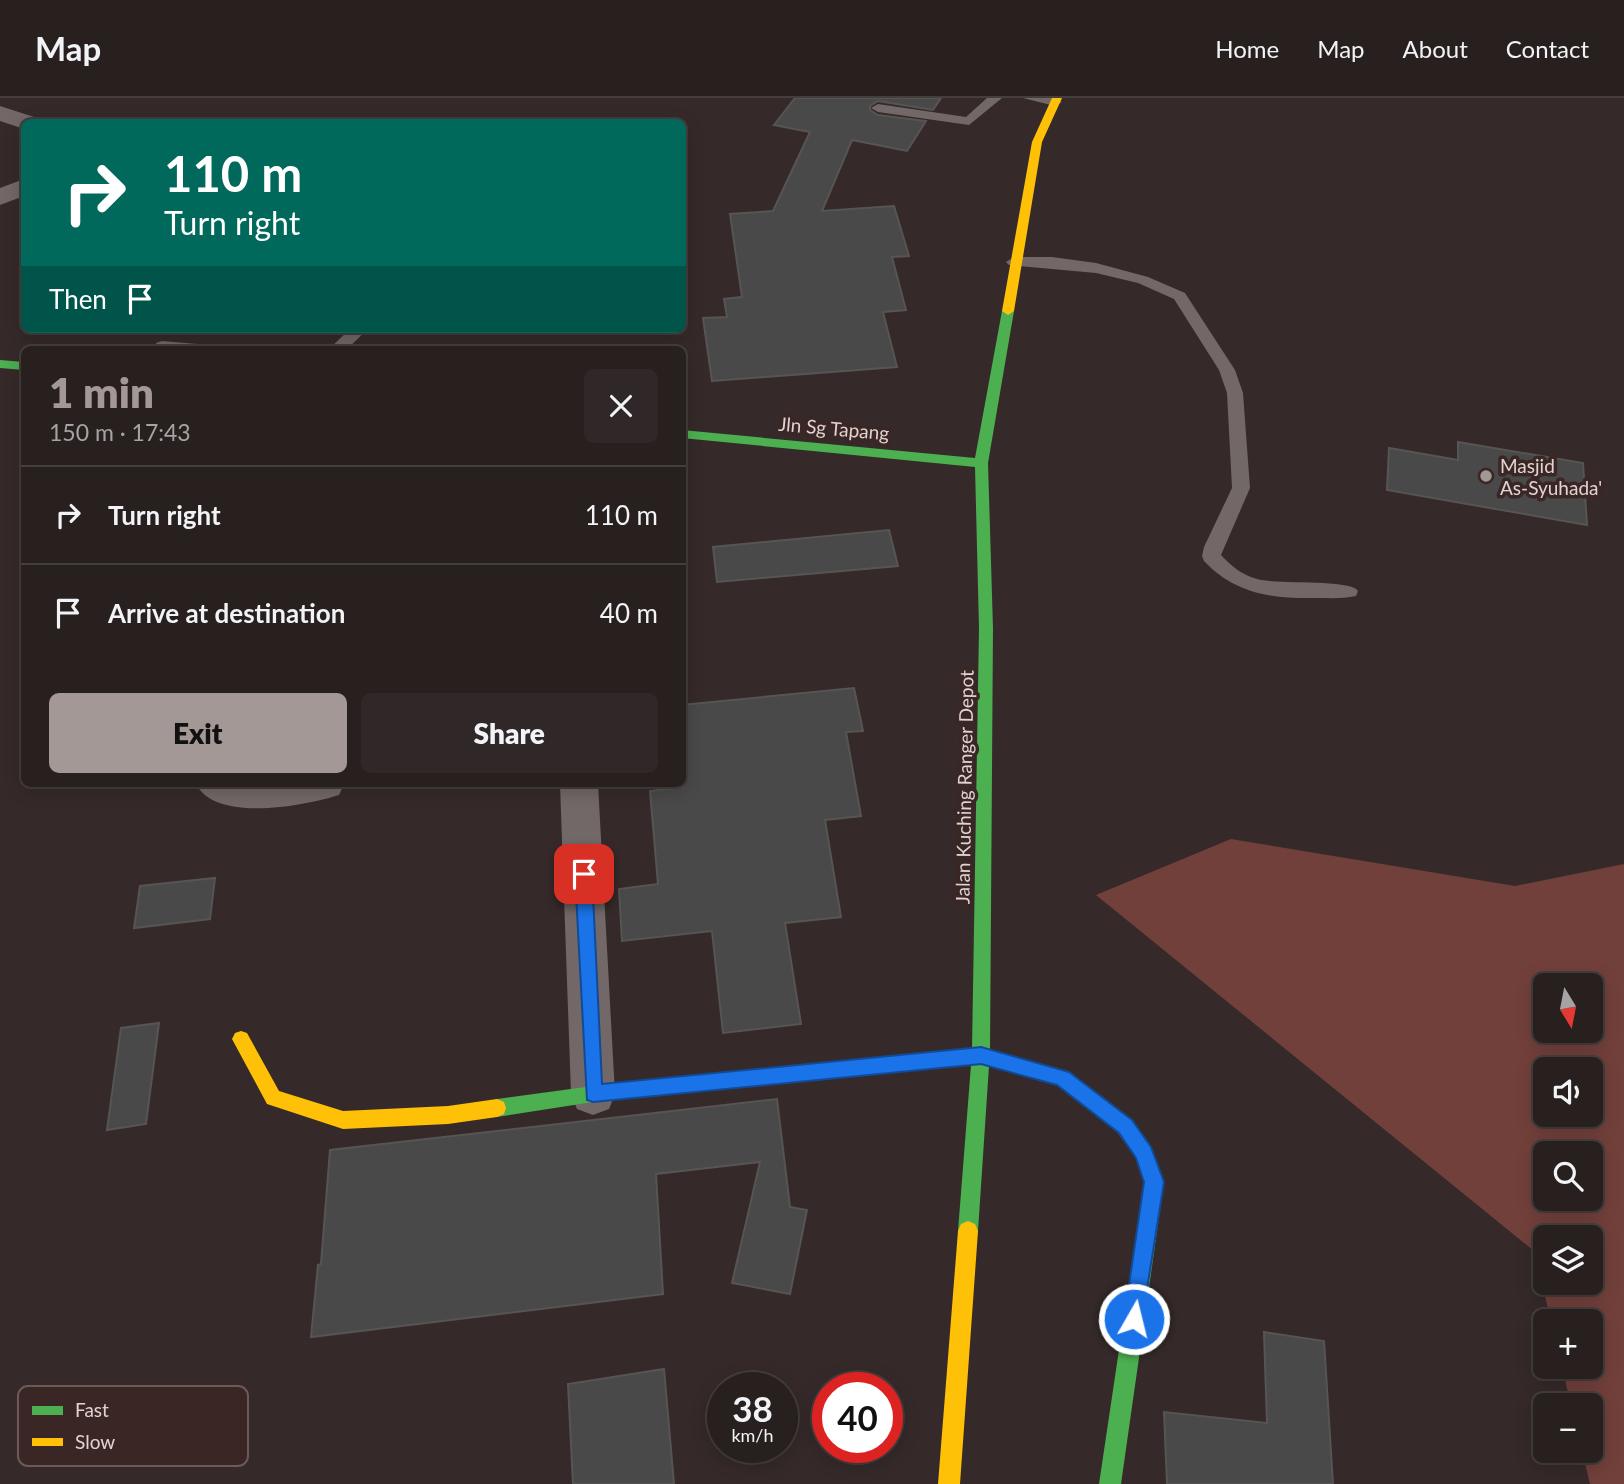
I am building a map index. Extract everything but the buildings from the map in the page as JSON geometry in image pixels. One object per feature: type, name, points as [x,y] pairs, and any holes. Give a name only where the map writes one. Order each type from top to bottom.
[{"type":"street","name":"Jalan Kuching Ranger Depot","points":[[949,1484],[981,1056],[986,642],[981,463],[1037,142],[1056,100]]},
{"type":"street","points":[[0,113],[21,121]]},
{"type":"street","points":[[0,197],[21,188]]},
{"type":"street","points":[[0,364],[21,366]]},
{"type":"street","name":"Jln Sg Tapang","points":[[686,434],[981,463]]},
{"type":"street","points":[[219,787],[224,791],[268,792],[304,787]]},
{"type":"street","points":[[579,787],[593,1094]]},
{"type":"street","points":[[241,1039],[273,1098],[343,1120],[448,1115],[593,1094],[981,1056],[1062,1078],[1125,1127],[1144,1153],[1154,1182],[1110,1484]]},
{"type":"lane","points":[[878,108],[969,121],[995,98]]},
{"type":"lane","points":[[1030,98],[1056,100]]},
{"type":"lane","points":[[1014,262],[1052,262],[1096,268],[1143,281],[1180,296],[1227,370],[1235,393],[1241,488],[1236,502],[1216,534],[1211,556],[1222,571],[1243,584],[1261,589],[1349,591]]},
{"type":"lane","points":[[341,346],[355,333]]},
{"type":"shaded area","points":[[1231,839],[1515,886],[1624,864],[1624,1484],[1590,1484],[1585,1463],[1603,1463],[1603,1393],[1568,1393],[1565,1379],[1603,1379],[1603,1309],[1548,1309],[1545,1295],[1603,1295],[1603,1225],[1533,1225],[1533,1250],[1096,895]]},
{"type":"traffic: fast","points":[[968,1231],[981,1056],[986,628],[981,463],[1008,311]]},
{"type":"traffic: fast","points":[[0,364],[21,366]]},
{"type":"traffic: fast","points":[[686,434],[981,463]]},
{"type":"traffic: fast","points":[[497,1108],[593,1094],[981,1056],[1062,1078],[1125,1127],[1144,1153],[1154,1182],[1110,1484]]},
{"type":"traffic: slow","points":[[1008,311],[1037,142],[1057,98]]},
{"type":"traffic: slow","points":[[241,1039],[273,1098],[343,1120],[448,1115],[497,1108]]},
{"type":"traffic: slow","points":[[949,1484],[968,1231]]},
{"type":"place","name":"Masjid As-Syuhada'","points":[[1486,476]]},
{"type":"route","points":[[584,874],[593,1094],[981,1056],[1062,1078],[1125,1127],[1144,1153],[1154,1182],[1134,1319]]}]
